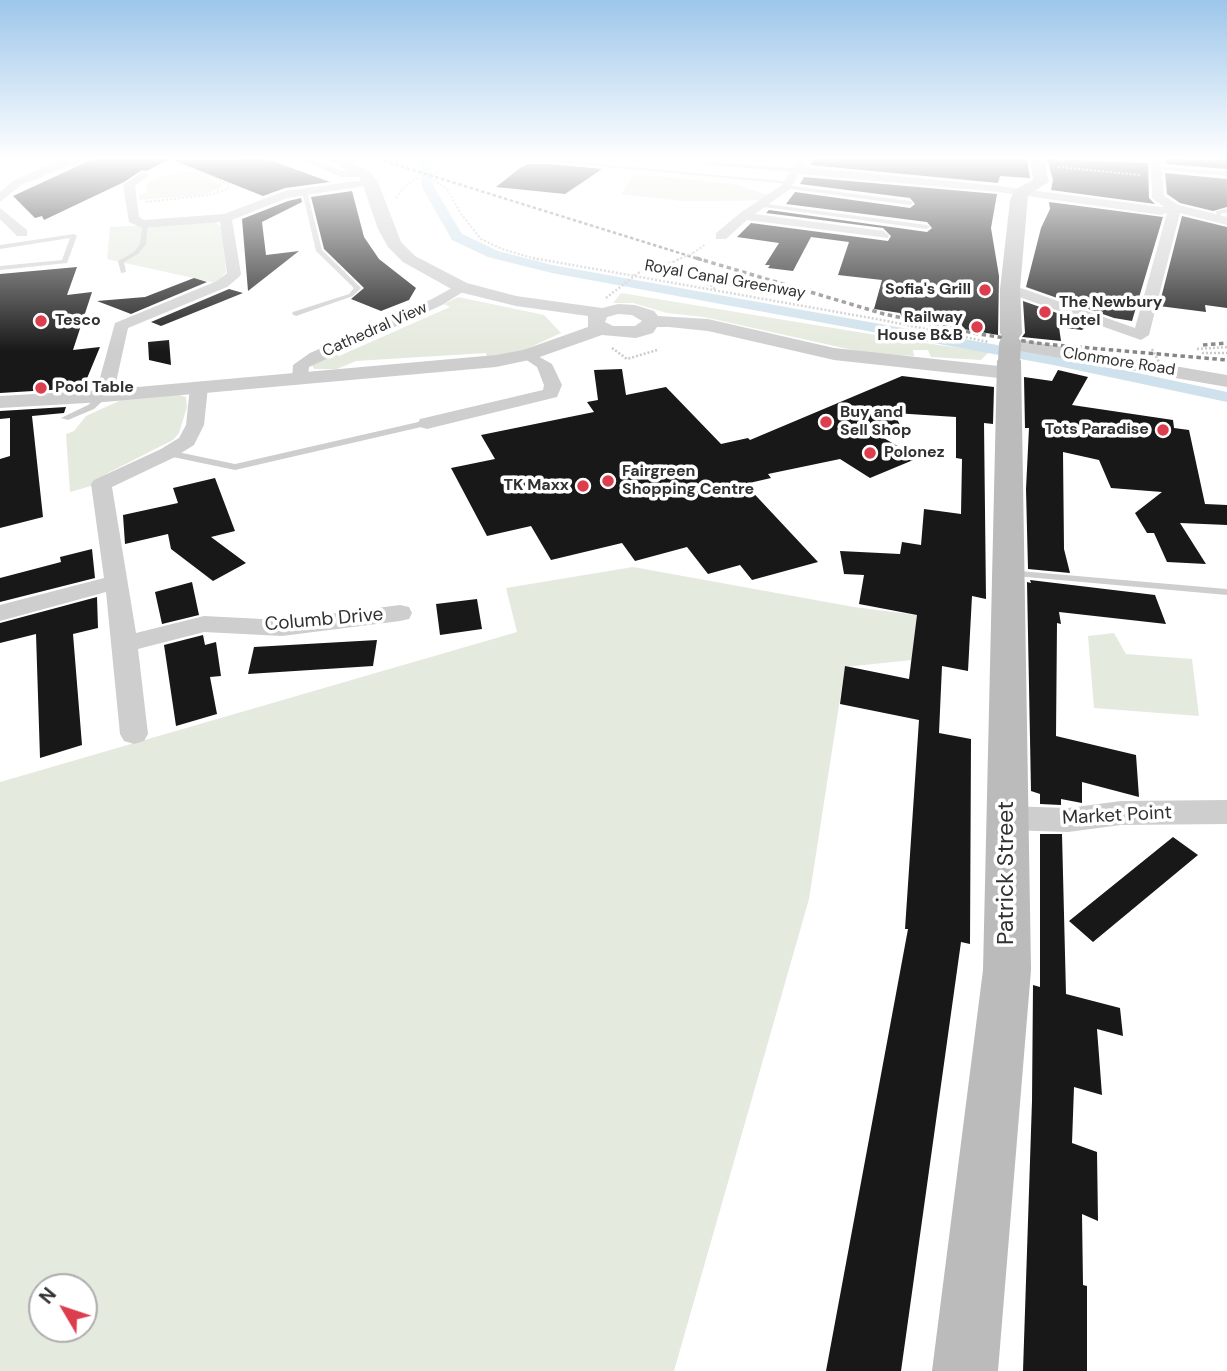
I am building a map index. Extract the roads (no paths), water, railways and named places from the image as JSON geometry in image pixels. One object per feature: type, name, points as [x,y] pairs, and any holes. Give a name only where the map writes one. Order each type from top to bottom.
[{"type":"main road","name":"Patrick Street","points":[[965,1371],[1007,970],[1010,289],[1017,223]]},
{"type":"street","points":[[12,223],[22,233]]},
{"type":"street","points":[[145,224],[159,223]]},
{"type":"street","points":[[104,396],[121,326],[222,284],[234,274],[227,223]]},
{"type":"street","name":"Clonmore Road","points":[[384,223],[401,252],[436,275],[461,286],[529,303],[603,313],[630,333],[646,329],[652,322],[668,321],[708,325],[834,354],[1010,350],[1227,380]]},
{"type":"street","points":[[721,236],[736,223]]},
{"type":"street","points":[[795,223],[884,235]]},
{"type":"street","points":[[1010,289],[1141,335],[1171,223]]},
{"type":"street","name":"Cathedral View","points":[[301,379],[301,365],[307,361],[437,302],[461,286]]},
{"type":"street","points":[[0,402],[104,396],[458,365],[527,355],[603,313]]},
{"type":"street","points":[[427,423],[551,393],[553,385],[544,364],[527,355]]},
{"type":"street","points":[[134,734],[117,582],[101,485],[169,453],[187,441],[195,425],[199,387]]},
{"type":"street","points":[[0,612],[117,582]]},
{"type":"street","name":"Columb Drive","points":[[125,644],[204,624],[282,628],[400,613]]},
{"type":"street","name":"Market Point","points":[[1007,818],[1068,820],[1121,813],[1227,811]]},
{"type":"lane","points":[[296,314],[351,295],[358,288],[319,251],[312,223]]},
{"type":"lane","points":[[896,223],[927,227]]},
{"type":"lane","points":[[122,272],[121,261],[136,253],[144,244],[145,224]]},
{"type":"lane","points":[[0,247],[74,236],[65,262],[0,268]]},
{"type":"lane","points":[[65,418],[91,407],[104,396]]},
{"type":"lane","points":[[169,453],[235,467],[427,423]]},
{"type":"lane","points":[[1008,573],[1227,592]]},
{"type":"waterway","points":[[449,223],[457,237],[493,254],[552,269],[1053,360],[1227,397]]},
{"type":"railway","points":[[583,223],[702,260]]},
{"type":"railway","points":[[696,258],[884,314],[979,334],[1044,344],[1227,360]]},
{"type":"railway","points":[[1203,345],[1227,343]]},
{"type":"place","name":"Sofia's Grill","points":[[985,290]]},
{"type":"place","name":"The Newbury Hotel","points":[[1045,312]]},
{"type":"place","name":"Tesco","points":[[41,321]]},
{"type":"place","name":"Railway House B&B","points":[[977,327]]},
{"type":"place","name":"Pool Table","points":[[41,388]]},
{"type":"place","name":"Buy and Sell Shop","points":[[826,422]]},
{"type":"place","name":"Tots Paradise","points":[[1163,430]]},
{"type":"place","name":"Polonez","points":[[870,453]]},
{"type":"place","name":"Fairgreen Shopping Centre","points":[[608,481]]},
{"type":"place","name":"TK Maxx","points":[[583,486]]}]
